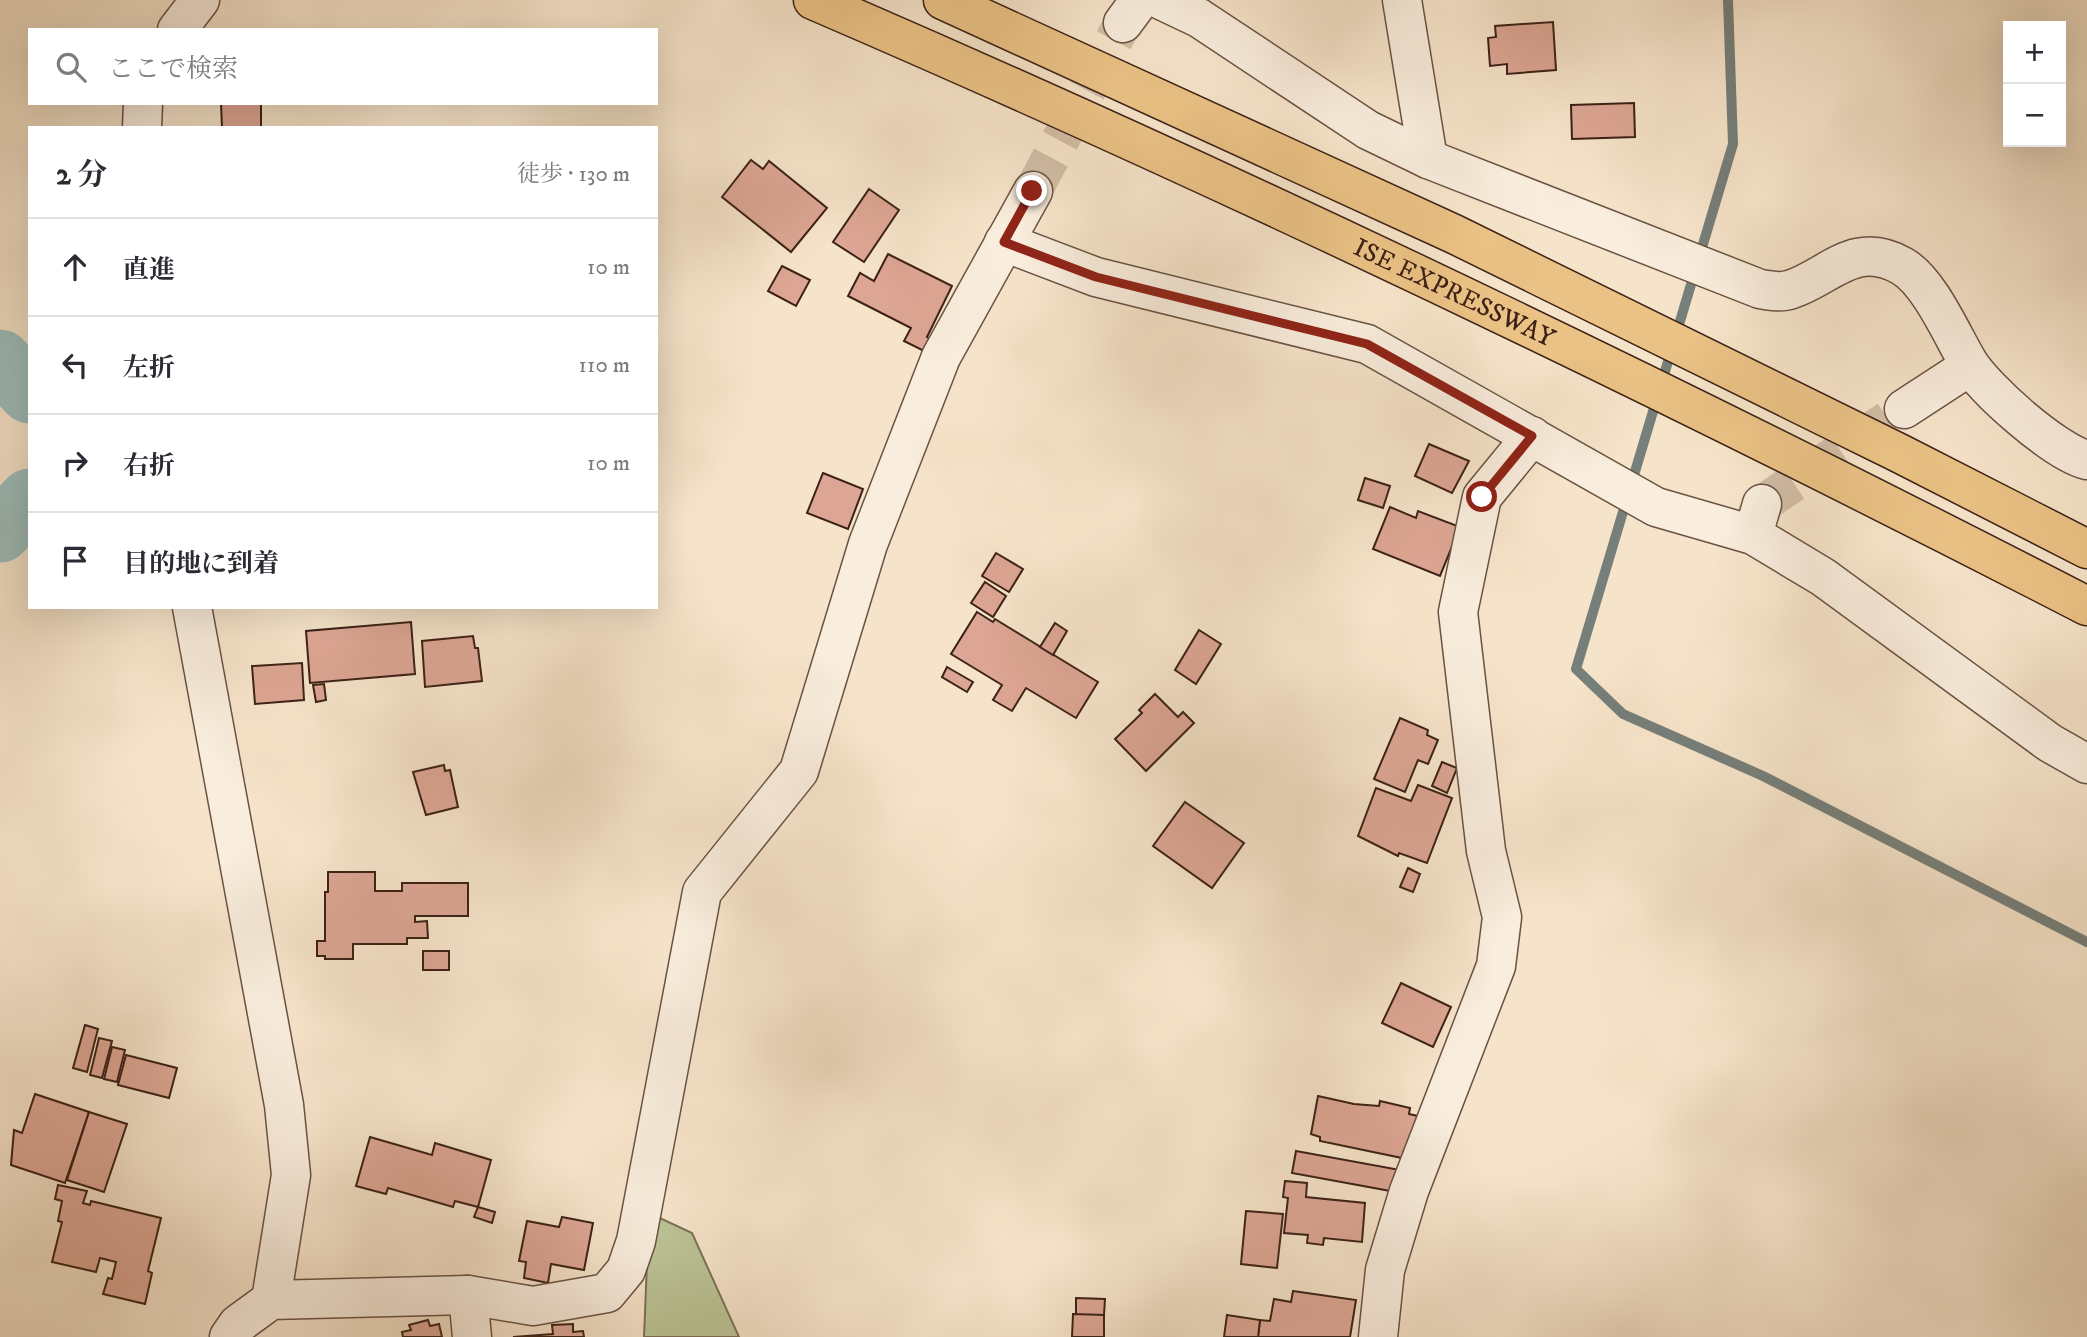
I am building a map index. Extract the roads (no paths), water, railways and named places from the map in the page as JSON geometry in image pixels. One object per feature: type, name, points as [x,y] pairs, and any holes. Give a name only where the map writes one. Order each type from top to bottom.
[{"type":"highway","name":"ISE EXPRESSWAY","points":[[813,0],[1429,279],[1876,498],[2087,606]]},
{"type":"highway","name":"ISE EXPRESSWAY","points":[[943,0],[1466,240],[1899,453],[2087,549]]},
{"type":"street","points":[[179,28],[201,0]]},
{"type":"street","points":[[1161,0],[1199,18],[1368,130],[1428,159],[1760,289],[1792,289],[1837,264],[1872,257],[1902,266],[1933,299],[1970,366],[2031,427],[2087,460]]},
{"type":"street","points":[[1402,0],[1428,159]]},
{"type":"street","points":[[142,126],[143,105]]},
{"type":"street","points":[[229,1337],[238,1324],[271,1300],[468,1295],[533,1306],[607,1293],[626,1269],[636,1241],[702,892],[799,771],[868,544],[941,357],[1032,191]]},
{"type":"street","points":[[1004,242],[1096,277],[1367,344],[1656,507],[1757,520],[1823,577],[2050,743],[2087,764]]},
{"type":"street","points":[[1903,409],[1970,366]]},
{"type":"street","points":[[1378,1337],[1385,1270],[1409,1191],[1496,966],[1502,917],[1486,851],[1458,612],[1482,497],[1532,436]]},
{"type":"street","points":[[192,609],[284,1105],[290,1175],[271,1300]]},
{"type":"street","points":[[468,1295],[472,1337]]},
{"type":"waterway","points":[[1728,0],[1733,144],[1576,669],[1623,714],[1763,776],[2087,942]]},
{"type":"waterway","points":[[0,361],[28,390]]},
{"type":"waterway","points":[[0,531],[28,502]]},
{"type":"tunnel","points":[[1033,191],[1123,23]]},
{"type":"tunnel","points":[[1762,504],[1904,409]]}]
